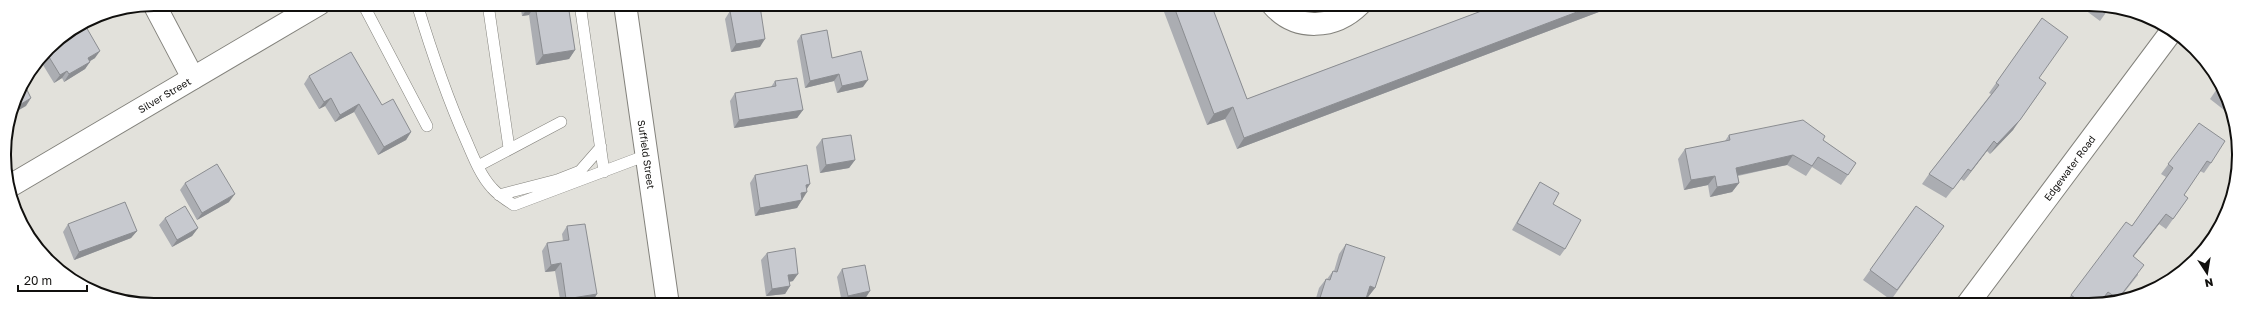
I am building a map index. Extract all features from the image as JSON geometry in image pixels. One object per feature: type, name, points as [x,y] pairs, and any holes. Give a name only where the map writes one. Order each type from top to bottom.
[{"type":"street","points":[[158,11],[193,78]]},
{"type":"street","name":"Silver Street","points":[[14,183],[307,11]]},
{"type":"street","name":"Suffield Street","points":[[626,11],[667,298]]},
{"type":"street","points":[[1280,11],[1285,16],[1296,21],[1319,24],[1342,18],[1351,11]]},
{"type":"street","name":"Edgewater Road","points":[[1972,298],[2168,35]]},
{"type":"lane","points":[[367,11],[427,126]]},
{"type":"lane","points":[[419,11],[438,72],[478,166],[491,187],[499,195],[514,205],[647,155]]},
{"type":"lane","points":[[489,11],[509,148]]},
{"type":"lane","points":[[581,11],[604,172]]},
{"type":"lane","points":[[478,166],[509,148],[562,122]]},
{"type":"lane","points":[[499,195],[557,180],[580,171],[600,147]]},
{"type":"building","points":[[536,11],[569,11],[575,50],[543,55]]},
{"type":"building","points":[[730,11],[761,11],[765,39],[736,44]]},
{"type":"building","points":[[1176,11],[1214,11],[1247,99],[1481,11],[1580,11],[1244,138],[1233,107],[1214,114]]},
{"type":"building","points":[[2042,18],[2068,37],[2039,78],[2046,83],[2020,120],[1997,144],[1994,141],[1971,171],[1968,169],[1953,189],[1929,174],[1999,85],[1996,83]]},
{"type":"building","points":[[87,28],[100,51],[88,58],[90,62],[69,74],[67,71],[60,75],[49,57],[67,41]]},
{"type":"building","points":[[827,30],[832,58],[861,51],[868,80],[842,86],[839,74],[810,81],[801,35]]},
{"type":"building","points":[[351,52],[382,105],[393,99],[411,132],[384,147],[359,104],[340,115],[331,98],[324,102],[309,76]]},
{"type":"building","points":[[797,78],[803,110],[739,120],[735,93],[776,86],[775,81]]},
{"type":"building","points":[[27,90],[31,98],[20,105]]},
{"type":"building","points":[[1803,120],[1825,136],[1823,140],[1856,163],[1848,175],[1818,157],[1812,166],[1793,155],[1736,168],[1739,183],[1717,187],[1715,176],[1691,180],[1685,149],[1730,140],[1729,135]]},
{"type":"building","points":[[2199,123],[2225,141],[2211,163],[2207,161],[2184,195],[2188,198],[2173,219],[2166,214],[2133,256],[2144,265],[2122,294],[2113,296],[2108,292],[2104,297],[2075,298],[2071,295],[2126,222],[2132,226],[2173,168],[2168,164]]},
{"type":"building","points":[[851,135],[855,160],[826,165],[822,139]]},
{"type":"building","points":[[217,164],[235,194],[202,213],[185,183]]},
{"type":"building","points":[[807,165],[810,184],[806,185],[807,192],[801,193],[802,200],[760,208],[755,175]]},
{"type":"building","points":[[1540,182],[1559,193],[1553,204],[1581,220],[1565,249],[1517,223]]},
{"type":"building","points":[[125,202],[137,231],[79,252],[68,224]]},
{"type":"building","points":[[185,206],[198,228],[177,240],[165,218]]},
{"type":"building","points":[[1916,206],[1944,226],[1897,290],[1870,270]]},
{"type":"building","points":[[585,224],[597,294],[566,298],[561,263],[551,265],[547,243],[569,240],[567,226]]},
{"type":"building","points":[[1346,244],[1385,257],[1375,288],[1370,286],[1366,298],[1320,298],[1326,279],[1330,280],[1333,271],[1337,272]]},
{"type":"building","points":[[795,248],[798,274],[788,275],[790,286],[772,289],[767,253]]},
{"type":"building","points":[[865,265],[870,291],[848,296],[842,269]]}]
